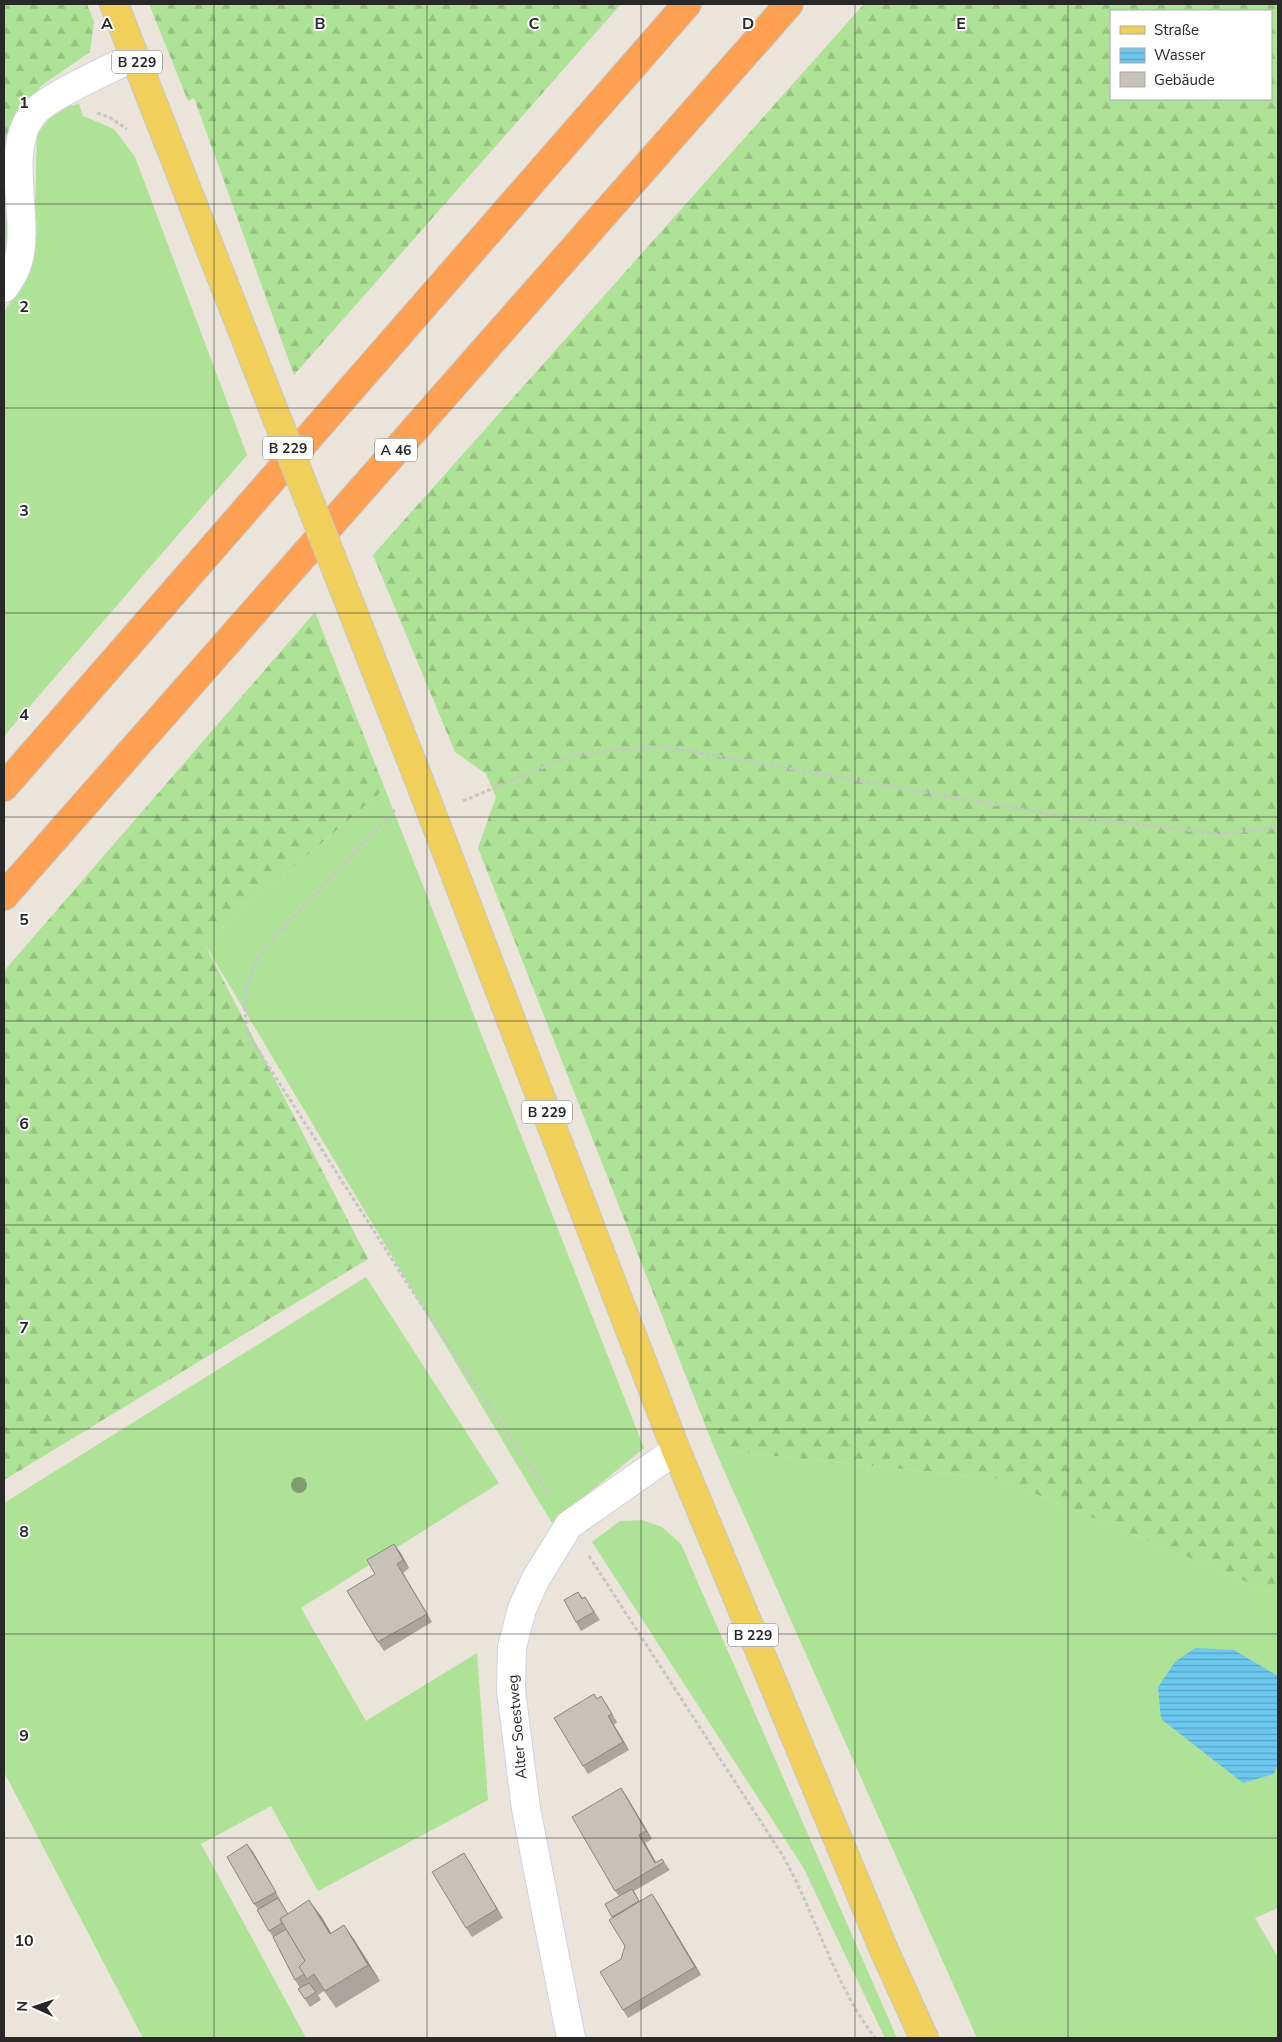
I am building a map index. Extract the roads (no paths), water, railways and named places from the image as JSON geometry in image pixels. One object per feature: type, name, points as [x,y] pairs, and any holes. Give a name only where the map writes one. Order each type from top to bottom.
[{"type":"highway","points":[[4,786],[687,4]]},
{"type":"highway","name":"A 46","points":[[4,896],[788,4]]},
{"type":"main road","name":"B 229","points":[[114,4],[433,814],[676,1450],[884,1950],[924,2038]]},
{"type":"street","points":[[4,288],[17,265],[20,246],[20,157],[22,133],[32,115],[46,102],[135,56]]},
{"type":"street","name":"Alter Soestweg","points":[[571,2038],[526,1809],[511,1690],[512,1648],[522,1610],[535,1580],[569,1525],[676,1450]]},
{"type":"water","points":[[1195,1648],[1234,1650],[1278,1676],[1278,1763],[1274,1774],[1243,1783],[1161,1719],[1158,1687],[1175,1662]]}]
